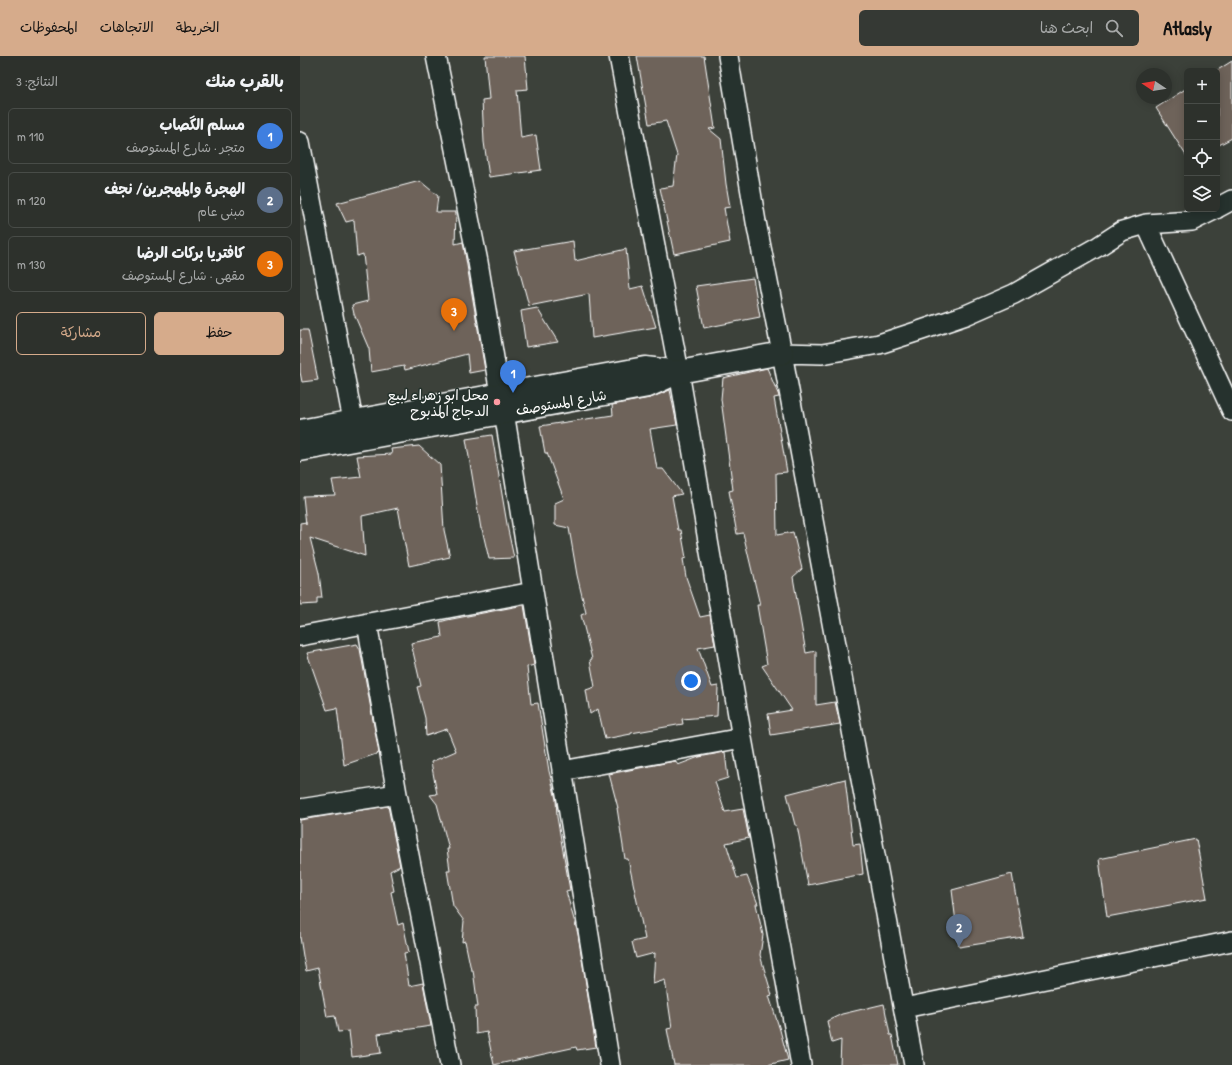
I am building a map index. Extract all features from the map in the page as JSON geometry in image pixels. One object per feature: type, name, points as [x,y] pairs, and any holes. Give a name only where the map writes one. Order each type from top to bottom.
[{"type":"street","points":[[436,56],[478,262],[609,1065]]},
{"type":"street","points":[[619,56],[679,372],[742,738],[801,1065]]},
{"type":"street","points":[[728,56],[756,222],[782,353],[914,1065]]},
{"type":"street","points":[[300,142],[353,421]]},
{"type":"street","points":[[1220,207],[1232,200]]},
{"type":"street","points":[[782,353],[822,354],[879,344],[966,315],[1014,294],[1099,246],[1122,231],[1146,224],[1192,221],[1210,212]]},
{"type":"street","points":[[1146,224],[1232,411]]},
{"type":"street","name":"شارع المستوصف","points":[[300,450],[645,368],[679,372],[782,353]]},
{"type":"street","name":"شارع المستوصف","points":[[300,430],[353,421],[502,403]]},
{"type":"street","points":[[300,636],[532,592]]},
{"type":"street","points":[[367,623],[397,794],[450,1065]]},
{"type":"street","points":[[562,771],[742,738]]},
{"type":"street","points":[[300,810],[397,794]]},
{"type":"street","points":[[904,1008],[1232,941]]},
{"type":"building","points":[[485,56],[525,56],[528,89],[517,90],[521,138],[536,135],[541,170],[489,177],[484,142],[482,100],[489,99]]},
{"type":"building","points":[[637,56],[704,56],[715,128],[709,129],[721,139],[730,207],[724,208],[730,242],[674,254],[660,188],[673,186],[677,155],[666,121],[649,124]]},
{"type":"building","points":[[1232,61],[1232,138],[1220,144],[1220,104],[1220,68]]},
{"type":"building","points":[[1184,90],[1184,152],[1156,108],[1162,104],[1172,104],[1172,98]]},
{"type":"building","points":[[420,181],[438,196],[436,212],[456,212],[455,244],[463,242],[485,370],[469,373],[467,354],[405,370],[404,366],[371,372],[369,349],[354,314],[352,305],[368,301],[363,254],[357,256],[354,220],[346,222],[337,203]]},
{"type":"building","points":[[573,241],[575,261],[626,249],[630,289],[643,286],[656,327],[592,338],[589,294],[529,306],[514,251]]},
{"type":"building","points":[[753,278],[760,317],[704,328],[696,286]]},
{"type":"building","points":[[537,308],[558,342],[526,347],[521,311]]},
{"type":"building","points":[[300,330],[308,330],[318,380],[302,382],[300,372]]},
{"type":"building","points":[[767,368],[779,396],[774,398],[787,472],[776,473],[777,535],[793,532],[802,569],[793,577],[806,653],[816,651],[816,705],[835,702],[840,724],[771,735],[768,714],[792,710],[762,666],[767,664],[757,605],[760,605],[743,533],[737,534],[729,491],[733,490],[721,399],[723,378]]},
{"type":"building","points":[[670,390],[677,425],[650,429],[657,469],[663,469],[682,494],[672,496],[678,530],[681,530],[686,558],[683,559],[686,577],[700,617],[710,615],[715,645],[698,648],[712,687],[718,686],[717,716],[682,719],[683,724],[605,739],[598,709],[590,714],[586,690],[595,687],[590,660],[592,659],[581,615],[586,613],[577,575],[569,528],[555,525],[555,503],[564,499],[547,453],[545,453],[540,426],[613,415],[612,405],[650,398]]},
{"type":"building","points":[[492,435],[514,558],[489,559],[481,529],[466,439]]},
{"type":"building","points":[[419,446],[440,465],[444,530],[450,557],[409,566],[398,508],[362,516],[365,556],[310,538],[319,573],[322,598],[317,598],[317,604],[300,605],[300,523],[306,522],[303,496],[335,495],[332,480],[361,477],[357,456],[392,454],[391,449]]},
{"type":"building","points":[[524,605],[534,665],[527,667],[531,704],[538,703],[549,771],[556,799],[557,817],[570,890],[566,891],[578,934],[596,1047],[577,1050],[576,1047],[494,1065],[487,1032],[476,1034],[475,1007],[478,1007],[473,970],[471,970],[465,941],[462,942],[464,921],[453,906],[447,870],[450,870],[447,849],[449,849],[437,804],[430,795],[437,794],[431,762],[456,751],[447,729],[426,736],[425,718],[417,687],[421,686],[411,643],[442,637],[440,622]]},
{"type":"building","points":[[357,644],[360,649],[379,753],[344,765],[337,708],[327,710],[307,653]]},
{"type":"building","points":[[725,752],[728,778],[715,782],[725,812],[743,809],[749,838],[726,843],[737,878],[747,876],[758,904],[756,904],[763,935],[760,955],[772,995],[769,996],[788,1060],[767,1065],[674,1065],[667,1029],[672,1028],[665,980],[653,984],[655,953],[636,958],[632,942],[645,939],[628,859],[625,859],[618,808],[609,774],[675,761],[678,765],[699,757]]},
{"type":"building","points":[[845,779],[853,845],[860,844],[863,874],[808,885],[797,825],[795,825],[787,794]]},
{"type":"building","points":[[388,806],[400,866],[390,871],[394,891],[391,892],[398,925],[403,923],[409,952],[404,953],[409,986],[423,983],[431,1026],[378,1034],[381,1053],[352,1057],[349,1031],[338,1032],[335,1016],[327,1017],[318,968],[306,971],[300,937],[300,820]]},
{"type":"building","points":[[1196,839],[1207,898],[1107,917],[1099,859]]},
{"type":"building","points":[[1012,874],[1023,937],[959,947],[952,890]]},
{"type":"building","points":[[884,1004],[898,1065],[840,1065],[841,1040],[832,1043],[827,1021],[842,1014]]},
{"type":"place","name":"كافتريا بركات الرضا","points":[[454,331]]},
{"type":"place","name":"مسلم الگصاب","points":[[513,393]]},
{"type":"place","name":"محل ابو زهراء لبيع الدجاج المذبوح","points":[[497,402]]},
{"type":"place","name":"الهجرة والمهجرين/ نجف","points":[[959,947]]}]
